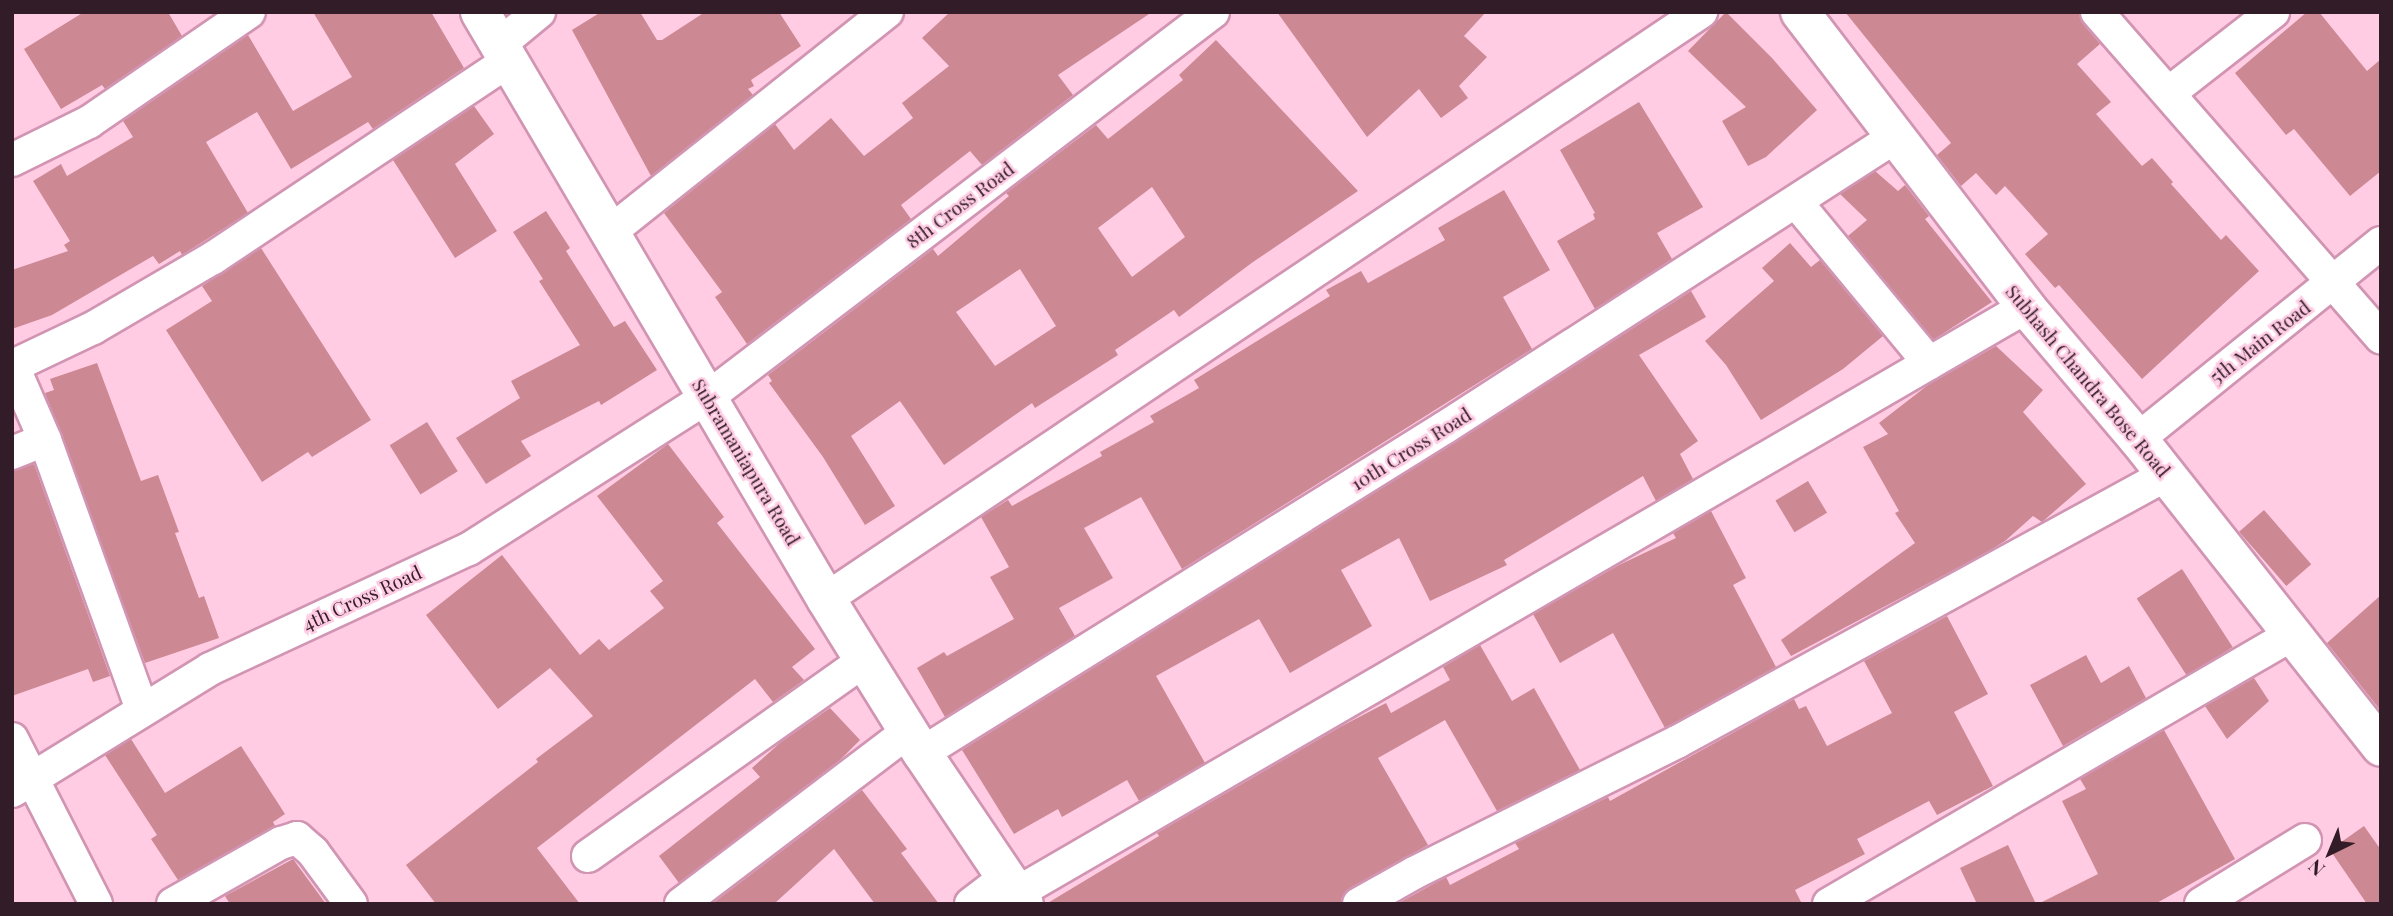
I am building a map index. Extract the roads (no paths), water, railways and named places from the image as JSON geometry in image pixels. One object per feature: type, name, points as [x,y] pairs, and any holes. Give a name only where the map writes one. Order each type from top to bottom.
[{"type":"main road","name":"Subramaniapura Road","points":[[480,12],[826,599],[1015,892]]},
{"type":"main road","name":"Subhash Chandra Bose Road","points":[[1800,12],[2026,307],[2138,439],[2381,747]]},
{"type":"street","points":[[12,160],[89,122],[248,12]]},
{"type":"street","points":[[142,709],[45,440],[13,365],[93,328],[213,258],[503,53],[539,12]]},
{"type":"street","points":[[610,232],[887,12]]},
{"type":"street","name":"8th Cross Road","points":[[708,397],[1213,12]]},
{"type":"street","points":[[826,599],[1701,12]]},
{"type":"street","points":[[2097,12],[2336,282],[2381,337]]},
{"type":"street","points":[[2169,93],[2273,12]]},
{"type":"street","name":"10th Cross Road","points":[[681,904],[916,742],[1433,436],[1895,137]]},
{"type":"street","points":[[1796,202],[1930,363]]},
{"type":"street","name":"5th Main Road","points":[[2138,439],[2336,282],[2381,243]]},
{"type":"street","points":[[971,904],[1015,892],[2026,307]]},
{"type":"street","name":"4th Cross Road","points":[[22,785],[210,669],[469,549],[708,397]]},
{"type":"street","points":[[12,453],[45,440]]},
{"type":"street","points":[[1359,904],[1414,873],[1699,730],[2166,475]]},
{"type":"street","points":[[1829,904],[2291,635]]},
{"type":"street","points":[[588,856],[865,660]]},
{"type":"street","points":[[12,739],[22,785],[96,904]]},
{"type":"street","points":[[173,904],[281,843],[297,838],[313,852],[351,904]]},
{"type":"street","points":[[2201,904],[2305,840]]}]
